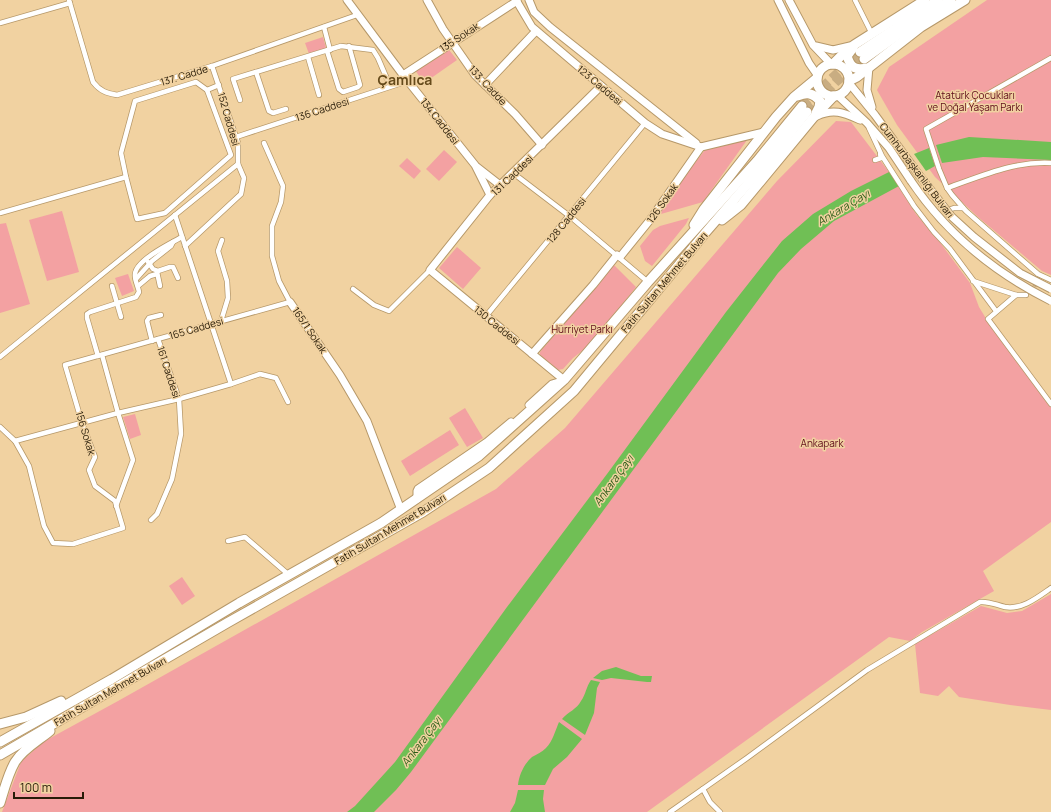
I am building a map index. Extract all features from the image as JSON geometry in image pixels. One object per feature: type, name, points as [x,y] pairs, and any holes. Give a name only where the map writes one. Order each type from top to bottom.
[{"type":"highway","points":[[859,52],[872,34],[925,0]]},
{"type":"highway","points":[[686,240],[704,209],[764,132],[794,97],[818,77],[823,68],[832,64],[844,53],[859,52],[938,0]]},
{"type":"highway","points":[[869,68],[852,67],[849,64],[847,56],[859,52],[917,21],[951,0]]},
{"type":"highway","points":[[807,112],[844,92],[849,82],[869,68],[921,26],[965,0]]},
{"type":"highway","points":[[832,64],[842,67],[845,70],[848,74],[849,82]]},
{"type":"highway","points":[[818,77],[818,86],[821,90],[824,93],[835,96]]},
{"type":"highway","points":[[794,97],[806,93],[816,96],[820,101],[819,107],[807,112]]},
{"type":"highway","name":"Fatih Sultan Mehmet Bulvarı","points":[[0,755],[227,623],[423,512],[489,468],[574,391],[807,112]]},
{"type":"highway","name":"Fatih Sultan Mehmet Bulvarı","points":[[2,741],[112,679],[239,603],[381,523],[479,456],[564,380],[686,240],[758,161],[807,112]]},
{"type":"highway","points":[[0,724],[26,717],[112,679]]},
{"type":"highway","points":[[0,803],[15,762],[24,752],[78,709]]},
{"type":"main road","name":"134 Caddesi","points":[[347,0],[402,74],[475,165],[490,195]]},
{"type":"main road","name":"133. Cadde","points":[[427,0],[452,42],[475,75],[515,114],[542,145]]},
{"type":"main road","name":"135 Sokak","points":[[402,74],[516,0]]},
{"type":"main road","name":"123 Caddesi","points":[[516,0],[532,27],[645,123],[662,134],[701,147]]},
{"type":"main road","name":"123 Caddesi","points":[[529,0],[534,12],[550,27],[701,147]]},
{"type":"main road","points":[[778,0],[809,63],[818,77]]},
{"type":"main road","points":[[789,0],[814,45],[832,64]]},
{"type":"main road","points":[[485,84],[536,30]]},
{"type":"main road","points":[[814,45],[833,50],[842,49],[859,52]]},
{"type":"main road","points":[[869,68],[867,90],[868,99],[875,115]]},
{"type":"main road","name":"Cumhurbaşkanlığı Bulvarı","points":[[849,82],[946,211],[974,237],[1020,273],[1051,288]]},
{"type":"main road","name":"131 Caddesi","points":[[430,270],[490,195],[601,86]]},
{"type":"main road","name":"Cumhurbaşkanlığı Bulvarı","points":[[835,96],[867,123],[898,161],[925,201],[968,246],[991,265],[1034,293],[1051,301]]},
{"type":"main road","points":[[807,112],[833,111],[851,116],[867,123]]},
{"type":"main road","points":[[701,147],[764,132]]},
{"type":"main road","name":"126 Sokak","points":[[532,354],[650,220],[701,147]]},
{"type":"main road","name":"134 Caddesi","points":[[475,165],[500,185]]},
{"type":"main road","name":"130 Caddesi","points":[[430,270],[564,380]]},
{"type":"main road","name":"165/1 Sokak","points":[[290,302],[340,376],[367,421],[400,510]]},
{"type":"street","points":[[855,0],[872,34]]},
{"type":"street","name":"137. Cadde","points":[[70,2],[93,82],[98,89],[106,93],[117,94],[212,66],[357,15]]},
{"type":"street","points":[[0,23],[70,2]]},
{"type":"street","points":[[324,27],[339,89],[343,92],[360,85],[349,46]]},
{"type":"street","points":[[240,100],[233,79],[341,46],[373,50],[387,79]]},
{"type":"street","points":[[308,57],[319,95]]},
{"type":"street","points":[[1051,58],[926,129],[947,188],[963,208],[1038,274],[1051,280]]},
{"type":"street","name":"152 Caddesi","points":[[184,246],[241,194],[244,178],[238,164],[238,143],[212,66]]},
{"type":"street","points":[[256,72],[269,112],[273,114],[286,109]]},
{"type":"street","name":"136 Caddesi","points":[[236,138],[408,81]]},
{"type":"street","points":[[196,82],[207,90],[231,155],[165,213],[137,219],[121,153],[135,101],[196,82]]},
{"type":"street","points":[[207,90],[218,85]]},
{"type":"street","name":"128 Caddesi","points":[[486,316],[645,123]]},
{"type":"street","points":[[867,123],[880,152],[901,186],[923,218],[950,249],[996,311]]},
{"type":"street","name":"165/1 Sokak","points":[[264,142],[283,186],[281,202],[272,226],[272,256],[279,281],[290,302]]},
{"type":"street","points":[[875,160],[881,158],[880,152]]},
{"type":"street","points":[[947,188],[1010,166],[1032,163],[1051,163]]},
{"type":"street","points":[[0,357],[238,164]]},
{"type":"street","points":[[513,173],[619,256],[648,282]]},
{"type":"street","points":[[0,213],[126,177]]},
{"type":"street","points":[[946,211],[954,208],[963,208]]},
{"type":"street","points":[[175,215],[184,246],[231,384]]},
{"type":"street","points":[[116,506],[133,460],[87,318],[87,314],[136,297],[139,292],[135,275],[136,270],[148,262],[160,248],[182,237]]},
{"type":"street","points":[[221,321],[228,298],[227,280],[218,251],[222,240]]},
{"type":"street","points":[[148,262],[153,269],[158,272]]},
{"type":"street","points":[[138,286],[150,276],[173,267],[178,278]]},
{"type":"street","points":[[353,289],[374,305],[389,311],[430,270]]},
{"type":"street","points":[[158,272],[160,286]]},
{"type":"street","points":[[973,281],[1016,295],[1026,295]]},
{"type":"street","points":[[112,286],[121,317]]},
{"type":"street","points":[[1016,295],[988,319],[1051,404]]},
{"type":"street","name":"165 Caddesi","points":[[100,355],[290,302]]},
{"type":"street","points":[[152,340],[147,320],[161,315]]},
{"type":"street","name":"161 Caddesi","points":[[151,520],[157,514],[172,479],[181,434],[179,399],[158,339]]},
{"type":"street","name":"156 Sokak","points":[[16,442],[29,466],[44,526],[53,543],[73,544],[124,528],[115,501],[95,486],[89,470],[95,457],[82,423],[65,365],[100,355]]},
{"type":"street","points":[[0,427],[16,442],[118,413],[179,399],[260,374],[276,378],[288,402]]},
{"type":"street","points":[[228,541],[245,537],[289,575]]},
{"type":"street","points":[[670,812],[866,670],[980,602],[1013,608],[1022,606],[1051,588]]},
{"type":"street","points":[[703,789],[710,802],[720,812]]},
{"type":"green space","name":"Atatürk Çocukları ve Doğal Yaşam Parkı","points":[[987,0],[1051,0],[1051,275],[1042,271],[978,217],[935,177],[897,125],[877,90],[889,67]]},
{"type":"green space","points":[[323,37],[326,48],[309,54],[305,43]]},
{"type":"green space","points":[[446,46],[457,60],[424,83],[415,70]]},
{"type":"green space","name":"Ankapark","points":[[836,121],[851,122],[889,172],[916,214],[939,241],[970,283],[979,307],[993,330],[1051,405],[1051,522],[983,571],[994,591],[922,632],[910,641],[889,637],[647,812],[2,812],[21,762],[43,742],[496,489],[565,428],[777,181]]},
{"type":"green space","points":[[747,140],[703,202],[661,214],[658,210],[705,150]]},
{"type":"green space","points":[[444,150],[457,162],[439,181],[426,169]]},
{"type":"green space","points":[[407,158],[421,171],[414,179],[399,166]]},
{"type":"green space","points":[[62,211],[79,272],[47,281],[29,220]]},
{"type":"green space","points":[[689,218],[686,224],[652,266],[645,261],[640,246],[653,230],[660,226]]},
{"type":"green space","points":[[6,223],[30,304],[0,313],[0,224]]},
{"type":"green space","points":[[457,247],[481,268],[463,289],[439,268]]},
{"type":"green space","name":"Hürriyet Parkı","points":[[614,265],[636,287],[591,344],[573,358],[563,369],[558,370],[540,355],[540,352]]},
{"type":"green space","points":[[128,274],[134,291],[122,296],[115,278]]},
{"type":"green space","points":[[465,408],[483,438],[467,447],[449,418]]},
{"type":"green space","points":[[135,414],[141,435],[130,439],[123,417]]},
{"type":"green space","points":[[450,430],[459,445],[410,476],[401,461]]},
{"type":"green space","points":[[182,577],[195,596],[182,605],[169,586]]},
{"type":"green space","points":[[1051,594],[1051,710],[959,697],[949,686],[938,696],[920,693],[915,644],[981,606],[1007,613],[1022,611]]},
{"type":"water","points":[[969,137],[1051,142],[1051,160],[983,157],[942,163],[936,145]]},
{"type":"water","points":[[929,148],[935,166],[926,171],[914,154]]},
{"type":"water","name":"Ankara Çayı","points":[[889,172],[899,186],[834,221],[801,249],[778,273],[411,772],[396,790],[374,812],[347,812],[355,806],[395,762],[507,607],[726,312],[782,241],[813,214],[851,191]]},
{"type":"water","points":[[616,667],[641,676],[652,676],[651,682],[611,678],[602,680],[593,678],[602,671]]},
{"type":"water","points":[[591,680],[600,682],[597,688],[594,713],[585,735],[562,719],[579,704]]},
{"type":"water","points":[[559,722],[582,739],[567,757],[553,769],[545,785],[518,785],[519,777],[524,766],[532,757],[543,751],[548,745]]},
{"type":"water","points":[[518,790],[544,790],[543,799],[545,812],[510,812],[515,803]]},
{"type":"tunnel","points":[[802,106],[860,52]]},
{"type":"tunnel","points":[[807,112],[836,82],[864,59]]},
{"type":"tunnel","points":[[1031,292],[1038,280],[1038,274]]},
{"type":"district","name":"Çamlıca","points":[[405,79]]}]
